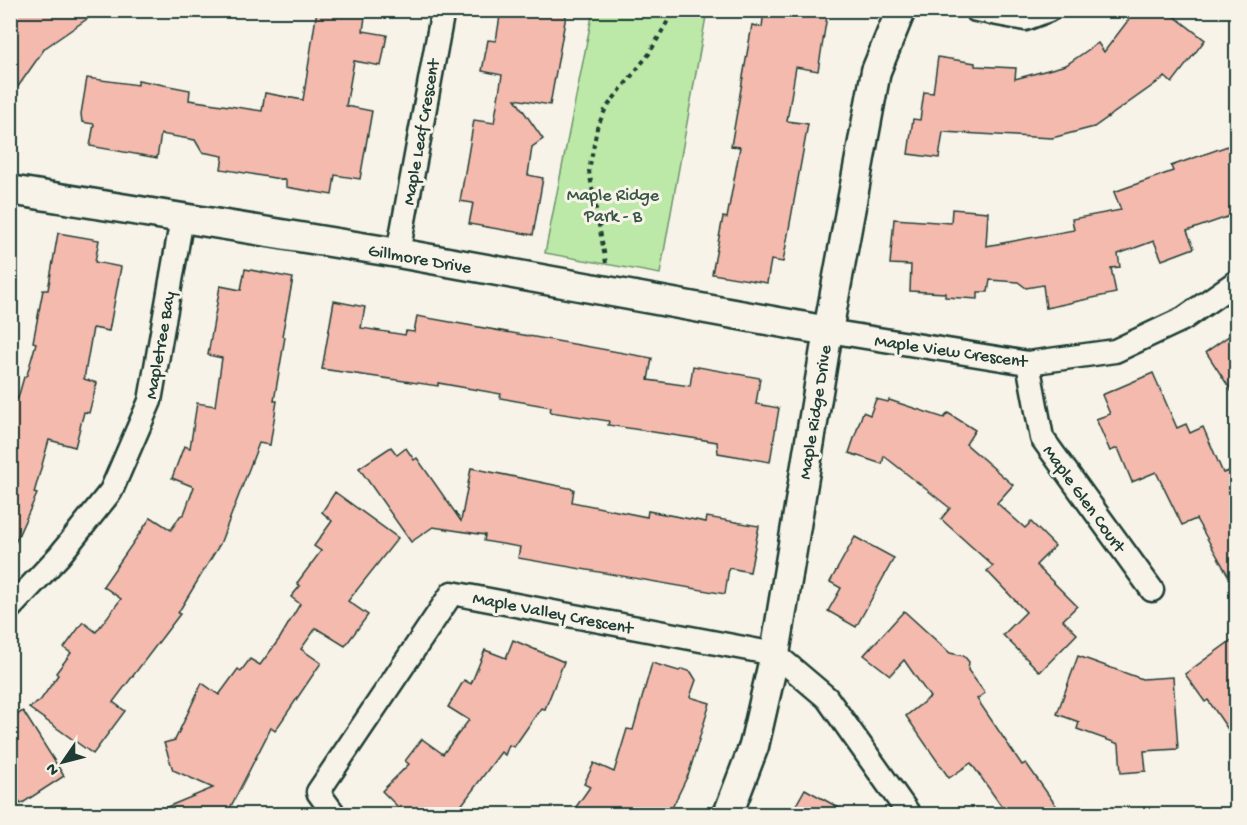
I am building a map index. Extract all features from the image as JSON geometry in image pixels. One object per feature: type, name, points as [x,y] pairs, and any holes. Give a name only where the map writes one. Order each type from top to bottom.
[{"type":"street","name":"Maple Leaf Crescent","points":[[398,254],[442,10]]},
{"type":"street","name":"Maple Ridge Drive","points":[[728,814],[754,746],[775,654],[828,332],[876,71],[902,10]]},
{"type":"street","points":[[976,10],[1025,19],[1049,10]]},
{"type":"street","name":"Gillmore Drive","points":[[10,190],[398,254],[828,332]]},
{"type":"street","name":"Mapletree Bay","points":[[10,608],[59,556],[111,491],[150,402],[182,218]]},
{"type":"street","name":"Maple View Crescent","points":[[828,332],[1028,363],[1115,351],[1183,319],[1236,282]]},
{"type":"street","name":"Maple Glen Court","points":[[1028,363],[1042,438],[1152,590]]},
{"type":"street","name":"Maple Valley Crescent","points":[[334,814],[318,792],[452,593],[775,654]]},
{"type":"street","points":[[775,654],[827,698],[909,814]]},
{"type":"path","points":[[603,291],[607,259],[589,171],[597,128],[606,108],[649,54],[674,10]]},
{"type":"green space","name":"Maple Ridge Park - B","points":[[593,11],[707,11],[660,274],[545,253]]},
{"type":"building","points":[[10,10],[100,10],[45,48],[10,98]]},
{"type":"building","points":[[317,10],[366,10],[363,31],[387,35],[381,66],[354,61],[346,106],[372,111],[360,179],[335,175],[332,195],[286,187],[286,180],[221,169],[223,156],[202,152],[195,140],[161,134],[157,158],[90,146],[94,124],[82,122],[81,114],[87,78],[138,85],[138,80],[190,90],[189,100],[262,111],[265,93],[303,100]]},
{"type":"building","points":[[501,10],[567,10],[550,105],[515,99],[543,139],[532,147],[528,175],[543,178],[533,235],[469,224],[473,203],[460,201],[474,120],[494,123],[502,75],[482,71],[488,40],[496,41]]},
{"type":"building","points":[[764,10],[828,10],[818,71],[796,67],[787,121],[808,124],[783,262],[771,260],[767,283],[712,274],[723,217],[727,218],[740,147],[731,146],[752,25],[762,27]]},
{"type":"building","points":[[1136,10],[1166,10],[1205,40],[1172,83],[1165,77],[1094,127],[1052,138],[943,132],[939,158],[908,154],[913,119],[920,120],[924,92],[933,93],[938,57],[975,63],[975,66],[1016,68],[1015,79],[1066,65],[1098,43],[1104,52]]},
{"type":"building","points":[[1236,143],[1236,214],[1187,231],[1194,248],[1162,260],[1154,241],[1118,254],[1120,267],[1111,268],[1116,293],[1046,308],[1043,285],[1026,288],[1018,282],[990,280],[988,292],[978,292],[978,299],[945,297],[945,293],[910,291],[911,265],[890,264],[894,219],[951,223],[952,209],[988,212],[986,246],[1074,230],[1072,219],[1121,210],[1114,192],[1173,171],[1171,166]]},
{"type":"building","points":[[58,233],[99,240],[95,262],[121,267],[109,331],[93,328],[84,379],[97,383],[89,413],[84,412],[75,447],[49,440],[34,493],[37,494],[10,554],[10,396],[18,398],[24,377],[27,375],[36,343],[33,342],[43,290],[48,290]]},
{"type":"building","points":[[245,269],[293,278],[282,336],[285,337],[274,401],[277,401],[270,445],[259,443],[220,544],[178,613],[180,614],[113,702],[125,711],[93,754],[29,708],[40,701],[58,675],[56,673],[71,653],[64,648],[83,622],[96,632],[121,599],[103,586],[151,517],[171,530],[180,516],[184,514],[194,487],[172,478],[184,446],[190,448],[197,403],[215,406],[222,358],[208,355],[220,286],[241,290]]},
{"type":"building","points":[[334,301],[365,307],[361,328],[405,335],[406,331],[414,332],[417,316],[652,358],[648,380],[690,386],[693,366],[760,378],[756,404],[779,408],[770,462],[718,453],[717,442],[608,425],[609,421],[550,412],[551,407],[500,398],[501,394],[438,383],[438,386],[322,369]]},
{"type":"building","points":[[1236,331],[1236,398],[1206,352]]},
{"type":"building","points":[[1153,373],[1177,428],[1186,424],[1190,433],[1203,427],[1223,473],[1229,471],[1236,488],[1236,589],[1196,519],[1182,525],[1156,472],[1132,482],[1118,448],[1110,451],[1096,419],[1110,414],[1102,395]]},
{"type":"building","points":[[876,399],[888,402],[889,400],[944,418],[948,413],[975,430],[966,444],[1013,485],[997,503],[1025,528],[1031,522],[1055,546],[1036,565],[1077,606],[1063,620],[1077,634],[1040,672],[1003,635],[1026,612],[987,571],[993,566],[941,519],[950,508],[884,456],[882,464],[849,453],[863,412],[870,415]]},
{"type":"building","points":[[391,447],[397,455],[406,448],[414,460],[417,458],[461,521],[471,468],[574,489],[572,502],[647,517],[648,511],[706,522],[707,517],[759,526],[750,572],[729,568],[725,594],[518,558],[520,547],[484,541],[485,535],[433,527],[411,542],[359,468]]},
{"type":"building","points":[[335,492],[398,538],[348,601],[368,615],[345,646],[316,628],[301,649],[321,663],[275,731],[271,728],[227,814],[150,814],[213,788],[173,770],[164,743],[175,740],[202,683],[219,695],[238,669],[241,671],[250,659],[260,665],[280,638],[300,604],[291,597],[300,586],[297,583],[321,551],[314,546],[332,521],[322,512]]},
{"type":"building","points":[[855,537],[894,558],[856,627],[828,611],[841,588],[830,582]]},
{"type":"building","points":[[904,611],[950,653],[964,656],[969,662],[968,670],[985,693],[977,699],[1022,765],[1026,763],[1062,814],[1007,814],[971,763],[949,778],[906,716],[930,697],[904,660],[890,675],[864,655]]},
{"type":"building","points":[[1236,637],[1236,741],[1208,700],[1205,702],[1185,674]]},
{"type":"building","points":[[513,640],[564,662],[545,709],[541,708],[514,747],[509,745],[505,755],[501,752],[455,814],[405,814],[382,791],[409,764],[405,761],[422,739],[443,754],[469,720],[448,707],[464,680],[471,684],[485,650],[506,658]]},
{"type":"building","points":[[1078,656],[1142,679],[1173,677],[1178,749],[1144,751],[1146,771],[1121,773],[1119,744],[1077,729],[1079,722],[1057,714]]},
{"type":"building","points":[[652,663],[691,672],[696,680],[690,697],[710,703],[689,773],[669,814],[571,814],[590,787],[584,784],[594,763],[614,772],[627,729],[633,730]]},
{"type":"building","points":[[23,711],[64,776],[21,804],[10,787],[10,719]]},
{"type":"building","points":[[805,789],[850,814],[791,814]]}]
